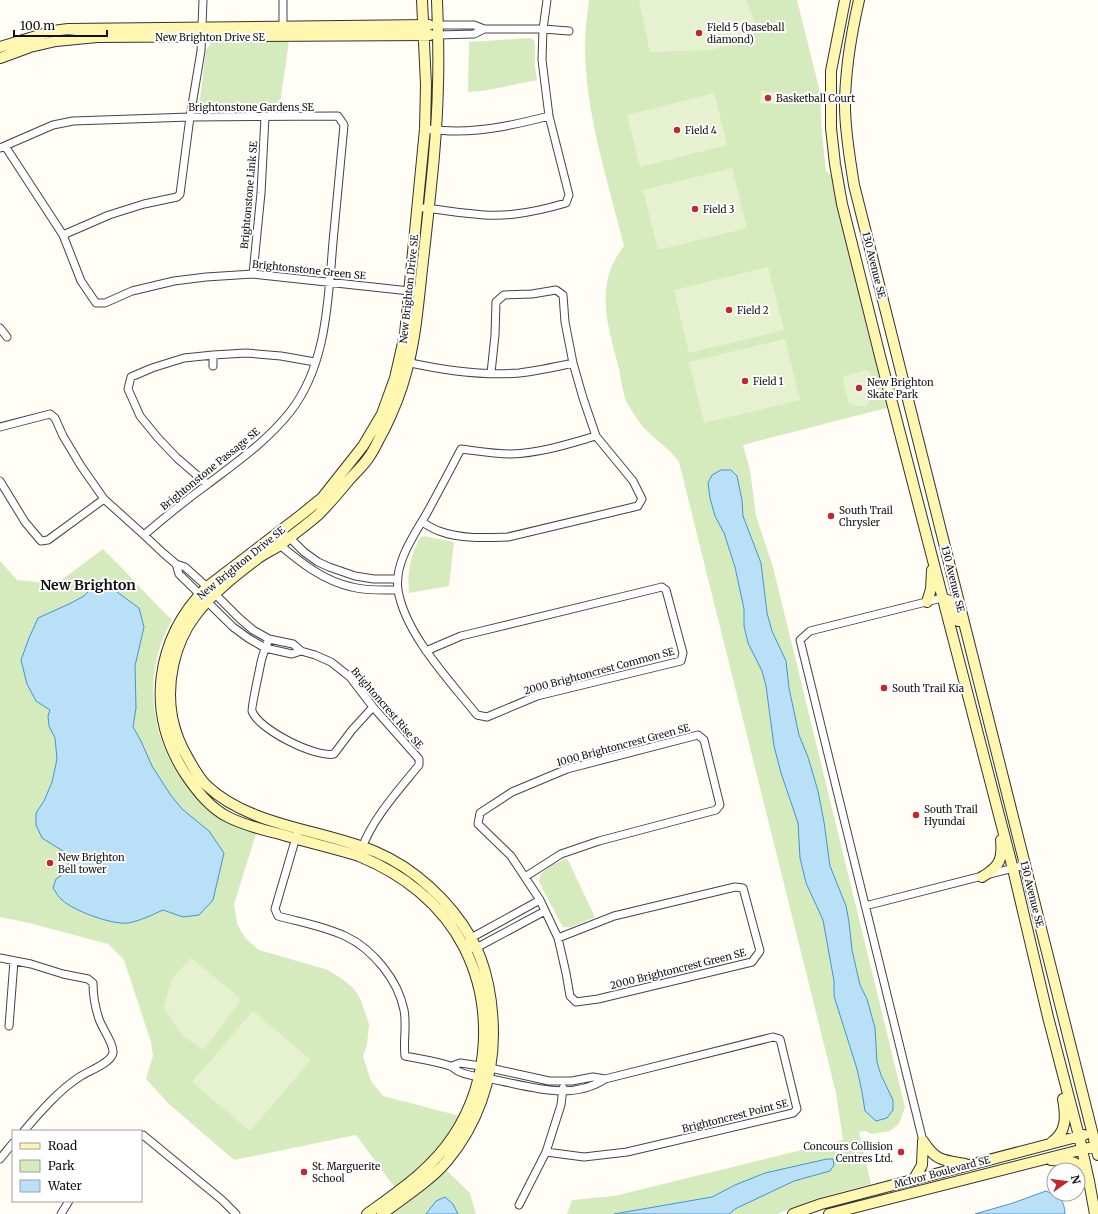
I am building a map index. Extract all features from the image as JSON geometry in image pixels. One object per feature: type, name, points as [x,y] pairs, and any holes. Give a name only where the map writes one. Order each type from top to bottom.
[{"type":"street","points":[[62,235],[109,215],[144,204],[177,197],[180,194],[200,51],[203,0]]},
{"type":"street","points":[[283,0],[283,32]]},
{"type":"street","name":"New Brighton Drive SE","points":[[368,1214],[419,1176],[441,1153],[454,1135],[466,1114],[475,1090],[492,1056],[492,1010],[488,986],[476,948],[471,938],[454,914],[442,900],[428,886],[399,864],[380,854],[322,845],[259,829],[228,817],[207,802],[178,764],[165,729],[160,689],[162,667],[167,649],[174,631],[194,600],[203,591],[322,498],[363,446],[382,414],[395,378],[404,361],[414,335],[414,291],[418,208],[425,129],[426,85],[422,0]]},
{"type":"street","name":"New Brighton Drive SE","points":[[414,291],[429,209],[436,130],[438,86],[437,0]]},
{"type":"street","points":[[418,208],[480,214],[513,214],[550,208],[566,203],[569,195],[549,116],[542,60],[543,29],[547,0]]},
{"type":"street","name":"130 Avenue SE","points":[[845,0],[831,71],[831,128],[842,204],[1000,820],[1048,1017],[1079,1136],[1095,1214]]},
{"type":"street","name":"130 Avenue SE","points":[[859,0],[848,55],[845,105],[846,125],[854,185],[1097,1151]]},
{"type":"street","points":[[438,25],[474,25],[484,29],[543,29],[569,31]]},
{"type":"street","name":"New Brighton Drive SE","points":[[283,32],[438,25]]},
{"type":"street","name":"New Brighton Drive SE","points":[[0,47],[53,31],[68,29],[283,32],[424,36],[438,35]]},
{"type":"street","points":[[438,35],[474,34],[484,29]]},
{"type":"street","name":"New Brighton Drive SE","points":[[0,58],[30,47],[56,41],[104,36],[202,32]]},
{"type":"street","name":"Brightonstone Gardens SE","points":[[2,147],[53,126],[73,121],[190,117],[338,116],[344,125],[330,282]]},
{"type":"street","points":[[425,129],[455,131],[480,130],[514,125],[549,116]]},
{"type":"street","name":"Brightonstone Link SE","points":[[253,274],[261,193],[265,117]]},
{"type":"street","points":[[846,125],[842,142],[834,153],[842,157],[845,165],[858,225],[863,240],[872,257]]},
{"type":"street","name":"Brightonstone Green SE","points":[[2,147],[62,235],[81,281],[96,303],[105,303],[132,291],[174,281],[253,274],[414,291]]},
{"type":"street","name":"Brightonstone Passage SE","points":[[144,535],[207,484],[244,457],[272,432],[290,411],[307,383],[316,362],[327,317],[330,282]]},
{"type":"street","points":[[422,522],[438,531],[460,536],[488,538],[508,537],[638,506],[642,499],[633,481],[596,436],[573,363],[565,322],[563,295],[556,290],[532,294],[504,295],[496,302],[495,335],[491,373]]},
{"type":"street","points":[[0,328],[7,337]]},
{"type":"street","points":[[207,484],[176,458],[140,416],[128,389],[131,377],[152,368],[184,358],[213,355],[246,353],[281,356],[316,362]]},
{"type":"street","points":[[212,366],[213,355]]},
{"type":"street","points":[[404,361],[472,372],[491,373],[518,373],[573,363]]},
{"type":"street","name":"New Brighton Drive SE","points":[[382,1214],[426,1181],[448,1160],[475,1117],[484,1094],[485,1072],[483,1056],[483,1010],[474,973],[464,948],[446,920],[421,893],[393,872],[375,863],[361,852],[298,828],[269,820],[239,808],[220,796],[203,782],[184,752],[178,739],[172,716],[171,676],[175,658],[183,635],[195,616],[215,594],[260,557],[280,545],[318,514],[371,455],[392,413],[406,377],[404,361]]},
{"type":"street","points":[[0,427],[50,414],[55,418],[63,436],[81,466],[104,499],[176,564],[185,567],[203,591]]},
{"type":"street","name":"2000 Brightoncrest Common SE","points":[[426,651],[461,636],[662,587],[666,590],[683,653],[681,661],[537,696],[487,717],[477,715],[426,651],[406,617],[398,590],[398,579],[404,556],[410,539],[422,522],[461,450],[510,454],[556,448],[596,436]]},
{"type":"street","points":[[0,481],[25,522],[41,541],[48,540],[104,499]]},
{"type":"street","points":[[278,532],[289,537],[304,552],[318,562],[329,567],[355,576],[374,579],[398,579]]},
{"type":"street","points":[[278,532],[280,545],[308,568],[327,578],[351,587],[372,590],[398,590]]},
{"type":"street","points":[[927,602],[931,589],[932,554]]},
{"type":"street","points":[[942,598],[947,588],[949,563]]},
{"type":"street","name":"Brightoncrest Rise SE","points":[[203,591],[215,594],[253,630],[269,639],[293,644],[301,651],[331,662],[350,677],[373,707],[419,759],[419,765],[380,814],[367,835],[361,852]]},
{"type":"street","name":"Brightoncrest Rise SE","points":[[203,591],[208,602],[233,627],[248,638],[265,648],[292,654],[301,651]]},
{"type":"street","points":[[914,1179],[922,1165],[923,1141],[800,640],[810,631],[942,598],[950,601],[974,679],[986,710]]},
{"type":"street","points":[[269,639],[261,662],[251,709],[255,717],[282,739],[308,750],[330,755],[334,754],[352,730],[373,707]]},
{"type":"street","name":"1000 Brightoncrest Green SE","points":[[525,877],[561,854],[599,841],[716,810],[720,805],[704,740],[698,735],[567,769],[512,792],[480,813],[478,824],[511,856],[540,900],[545,911]]},
{"type":"street","points":[[982,877],[994,870],[1001,857],[1000,820]]},
{"type":"street","points":[[298,828],[275,909],[278,916],[346,936],[376,959],[388,974],[398,992],[404,1010],[406,1032],[404,1049],[405,1056],[452,1066],[460,1063],[485,1072]]},
{"type":"street","points":[[865,906],[1025,865]]},
{"type":"street","name":"2000 Brightoncrest Green SE","points":[[545,911],[558,938],[570,996],[576,1002],[598,999],[752,962],[760,951],[743,888],[735,887],[614,916],[558,938]]},
{"type":"street","points":[[464,948],[471,938],[540,900]]},
{"type":"street","points":[[464,948],[476,948],[545,911]]},
{"type":"street","points":[[0,958],[31,964],[63,974],[88,979],[93,983],[93,1000],[100,1021],[112,1046],[113,1053],[110,1060],[79,1076],[55,1097],[25,1130]]},
{"type":"street","points":[[10,1026],[14,961]]},
{"type":"street","name":"130 Avenue SE","points":[[1048,1017],[1065,1109],[1065,1120],[1062,1132],[1058,1138],[1049,1144]]},
{"type":"street","name":"Brightoncrest Point SE","points":[[485,1072],[530,1088],[563,1092],[572,1091],[597,1084],[605,1079],[774,1037],[780,1039],[797,1108],[793,1113],[627,1152],[584,1157],[546,1152]]},
{"type":"street","points":[[452,1066],[458,1072],[485,1072]]},
{"type":"street","name":"Brightoncrest Point SE","points":[[485,1072],[563,1082],[593,1077],[605,1079]]},
{"type":"street","points":[[519,1205],[546,1152],[561,1105],[563,1082]]},
{"type":"street","name":"McIvor Boulevard SE","points":[[793,1214],[821,1204],[968,1164],[1092,1133]]},
{"type":"street","points":[[142,1136],[222,1200],[235,1214]]},
{"type":"street","points":[[923,1141],[932,1154],[943,1161],[968,1164]]},
{"type":"street","points":[[0,1158],[12,1145]]},
{"type":"street","name":"McIvor Boulevard SE","points":[[829,1214],[1082,1150],[1097,1151]]},
{"type":"street","points":[[1043,1160],[1075,1162],[1083,1167],[1089,1181]]},
{"type":"street","points":[[61,1214],[67,1202]]},
{"type":"green space","points":[[589,0],[797,0],[820,92],[826,171],[831,175],[834,182],[871,345],[876,356],[890,407],[743,445],[750,470],[756,516],[773,567],[905,1107],[899,1124],[890,1131],[872,1134],[865,1131],[859,1132],[871,1184],[815,1199],[777,1214],[567,1214],[572,1200],[614,1196],[843,1140],[836,1093],[679,462],[669,450],[641,425],[627,403],[610,334],[607,319],[606,289],[609,275],[615,260],[624,246],[598,147],[589,96],[585,46]]},
{"type":"green space","name":"Field 5 (baseball diamond)","points":[[639,0],[746,0],[756,25],[747,41],[710,50],[650,52]]},
{"type":"green space","points":[[530,38],[534,40],[535,44],[535,66],[537,80],[494,89],[468,92],[469,42]]},
{"type":"green space","points":[[289,41],[279,110],[203,111],[199,108],[206,50],[212,42]]},
{"type":"green space","name":"Basketball Court","points":[[761,91],[775,92],[775,104],[760,103]]},
{"type":"green space","name":"Field 4","points":[[714,93],[727,145],[640,167],[627,115]]},
{"type":"green space","name":"Field 3","points":[[732,168],[747,228],[658,250],[643,190]]},
{"type":"green space","name":"Field 2","points":[[768,267],[784,330],[689,353],[674,290]]},
{"type":"green space","name":"Field 1","points":[[785,339],[800,400],[704,423],[689,362]]},
{"type":"green space","name":"New Brighton Skate Park","points":[[866,370],[870,372],[873,394],[866,407],[849,404],[843,380],[844,376]]},
{"type":"green space","points":[[424,536],[454,542],[449,586],[409,593],[408,578],[410,564],[417,544],[421,537]]},
{"type":"green space","points":[[103,549],[172,620],[163,639],[157,658],[153,699],[161,738],[169,757],[182,780],[201,801],[221,814],[257,831],[234,904],[237,923],[246,939],[259,950],[328,970],[353,988],[360,998],[369,1024],[367,1045],[363,1056],[371,1081],[383,1096],[460,1116],[432,1156],[395,1188],[356,1135],[234,1160],[169,1104],[146,1079],[153,1056],[151,1042],[124,960],[108,944],[29,923],[0,917],[0,561],[17,580],[56,584]]},
{"type":"green space","points":[[567,858],[595,917],[571,927],[563,927],[539,882],[542,873],[545,870]]},
{"type":"green space","points":[[191,958],[239,997],[239,1003],[203,1050],[182,1035],[164,1008],[171,980]]},
{"type":"green space","points":[[253,1011],[311,1060],[250,1131],[192,1082]]},
{"type":"green space","points":[[444,1168],[470,1193],[476,1214],[390,1214]]},
{"type":"water","points":[[721,470],[731,470],[737,476],[742,500],[743,516],[761,563],[767,613],[772,631],[786,661],[789,688],[799,735],[808,757],[818,791],[830,866],[846,906],[852,950],[860,985],[867,999],[875,1028],[877,1062],[881,1075],[893,1100],[893,1110],[887,1118],[876,1121],[865,1111],[857,1069],[834,996],[834,981],[823,920],[806,883],[800,858],[798,823],[781,773],[774,746],[766,686],[762,671],[748,643],[744,626],[744,609],[735,567],[724,533],[715,516],[710,498],[708,483],[712,475]]},
{"type":"water","points":[[106,584],[139,608],[144,627],[135,666],[136,708],[133,727],[152,766],[170,794],[182,809],[209,831],[224,853],[213,900],[199,915],[183,917],[163,910],[146,918],[128,923],[113,922],[103,920],[75,909],[61,899],[53,888],[56,879],[67,871],[69,861],[66,853],[42,838],[36,825],[36,813],[44,801],[52,782],[57,759],[55,738],[49,726],[48,716],[50,710],[36,701],[27,684],[21,660],[38,618],[84,596],[93,587]]},
{"type":"water","points":[[827,1159],[833,1159],[834,1165],[830,1171],[794,1181],[735,1209],[729,1214],[614,1214],[712,1197],[735,1185],[765,1173]]},
{"type":"water","points":[[1046,1191],[1046,1202],[1062,1202],[1065,1214],[975,1214],[1013,1203]]},
{"type":"water","points":[[445,1197],[453,1204],[458,1214],[426,1214],[436,1201]]},
{"type":"place","name":"Field 5 (baseball diamond)","points":[[699,33]]},
{"type":"place","name":"Basketball Court","points":[[768,98]]},
{"type":"place","name":"Field 4","points":[[677,130]]},
{"type":"place","name":"Field 3","points":[[695,209]]},
{"type":"place","name":"Field 2","points":[[729,310]]},
{"type":"place","name":"Field 1","points":[[745,381]]},
{"type":"place","name":"New Brighton Skate Park","points":[[859,388]]},
{"type":"place","name":"South Trail Chrysler","points":[[831,516]]},
{"type":"place","name":"South Trail Kia","points":[[884,688]]},
{"type":"place","name":"South Trail Hyundai","points":[[916,815]]},
{"type":"place","name":"New Brighton Bell tower","points":[[50,863]]},
{"type":"place","name":"Concours Collision Centres Ltd.","points":[[901,1152]]},
{"type":"place","name":"St. Marguerite School","points":[[304,1172]]},
{"type":"district","name":"New Brighton","points":[[88,585]]}]
